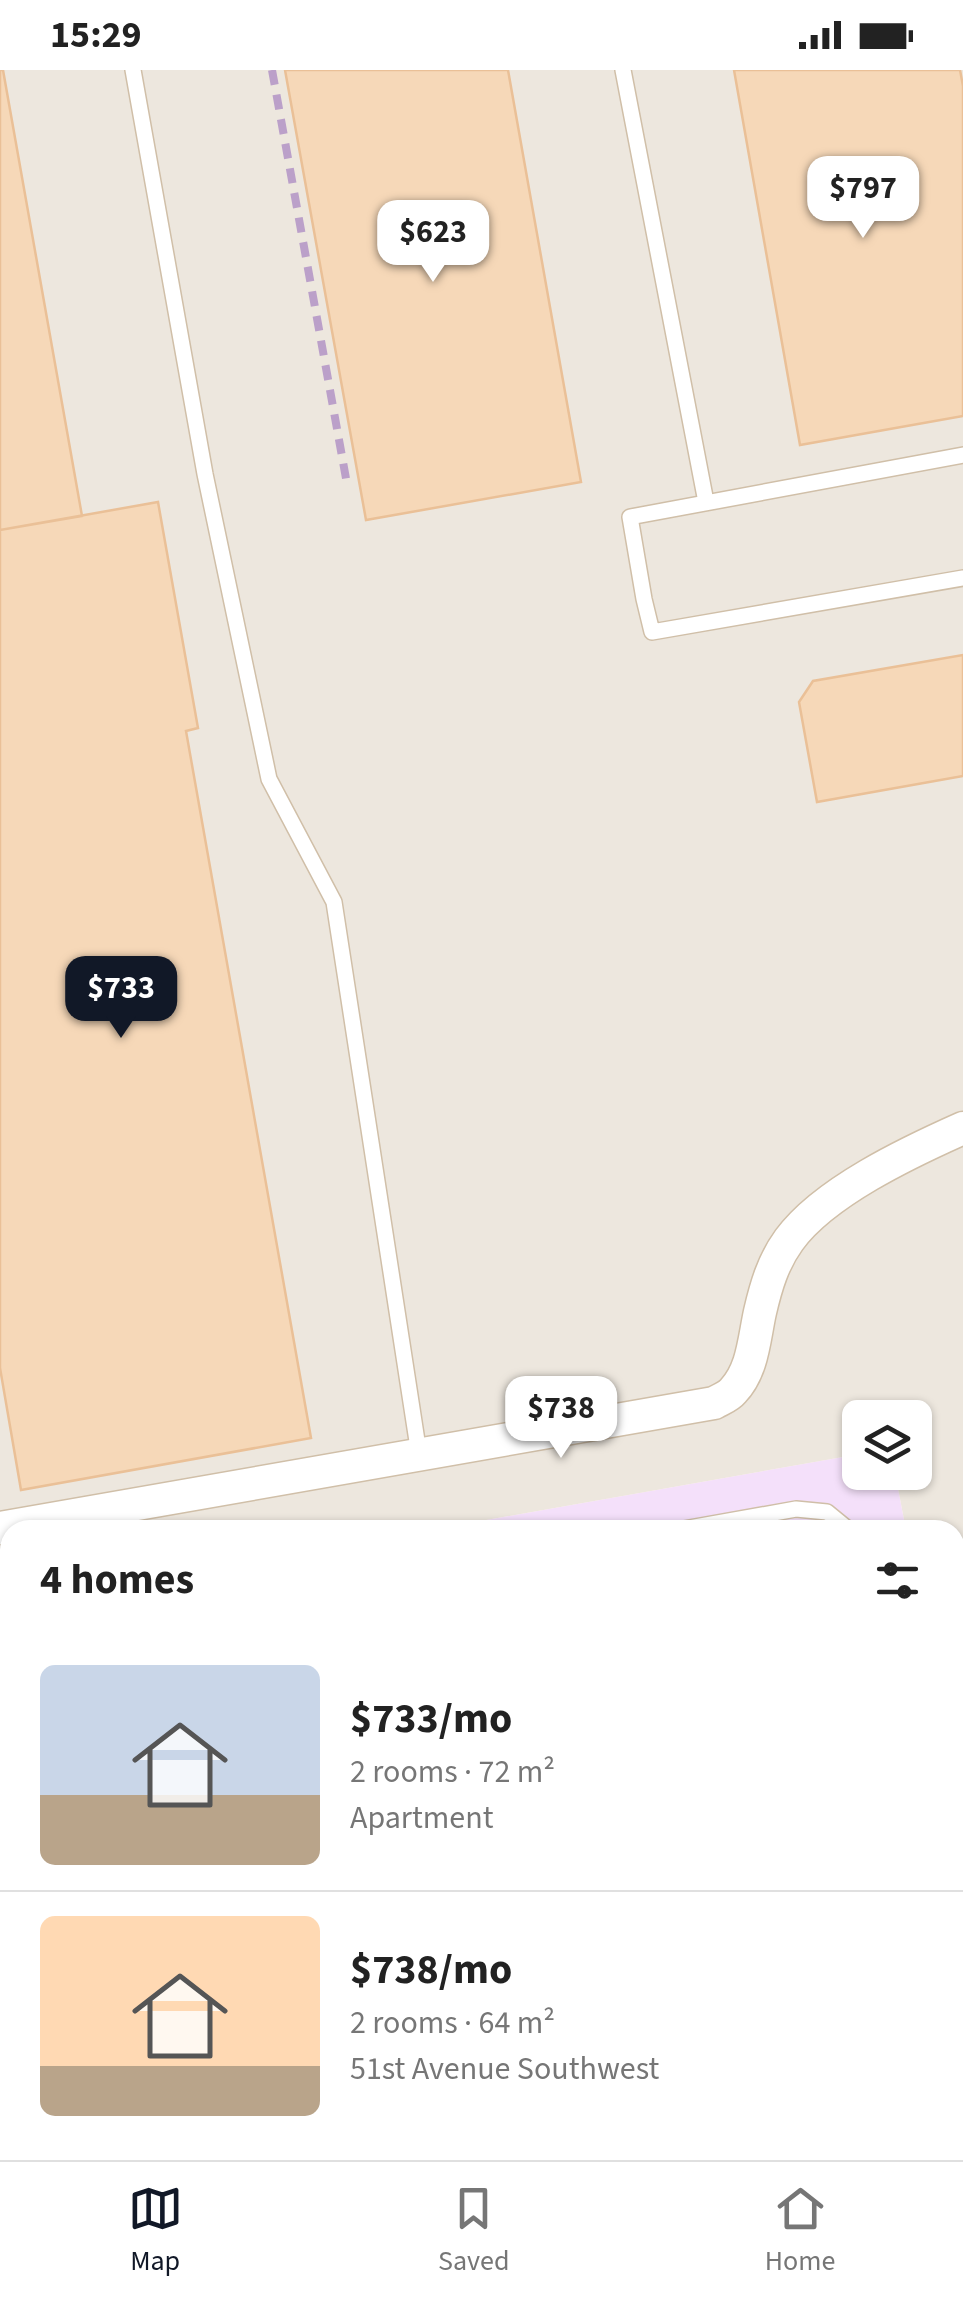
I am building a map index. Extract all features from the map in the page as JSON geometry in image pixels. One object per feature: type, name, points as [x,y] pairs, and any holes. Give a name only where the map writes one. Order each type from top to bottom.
[{"type":"street","points":[[45,1520],[714,1403],[731,1394],[751,1361],[771,1270],[789,1239],[819,1209],[854,1186],[963,1128]]},
{"type":"lane","points":[[133,70],[205,474],[270,780],[334,902],[419,1454]]},
{"type":"lane","points":[[623,70],[706,502]]},
{"type":"lane","points":[[963,455],[630,517],[652,632],[963,578]]},
{"type":"lane","points":[[734,1520],[796,1509],[827,1512],[837,1520]]},
{"type":"shaded area","points":[[0,70],[963,70],[963,1520],[904,1520],[898,1490],[932,1490],[932,1400],[842,1400],[842,1457],[487,1520],[0,1520]]},
{"type":"shaded area","points":[[842,1457],[842,1490],[898,1490],[904,1520],[487,1520]]},
{"type":"building","points":[[0,70],[82,516],[0,530]]},
{"type":"building","points":[[285,70],[508,70],[581,482],[366,520]]},
{"type":"building","points":[[734,70],[960,70],[963,416],[800,445]]},
{"type":"building","points":[[158,502],[198,728],[186,731],[311,1438],[21,1490],[0,1368],[0,530]]},
{"type":"building","points":[[963,655],[963,776],[817,802],[799,702],[813,681]]},
{"type":"railway","points":[[272,70],[347,484]]}]
